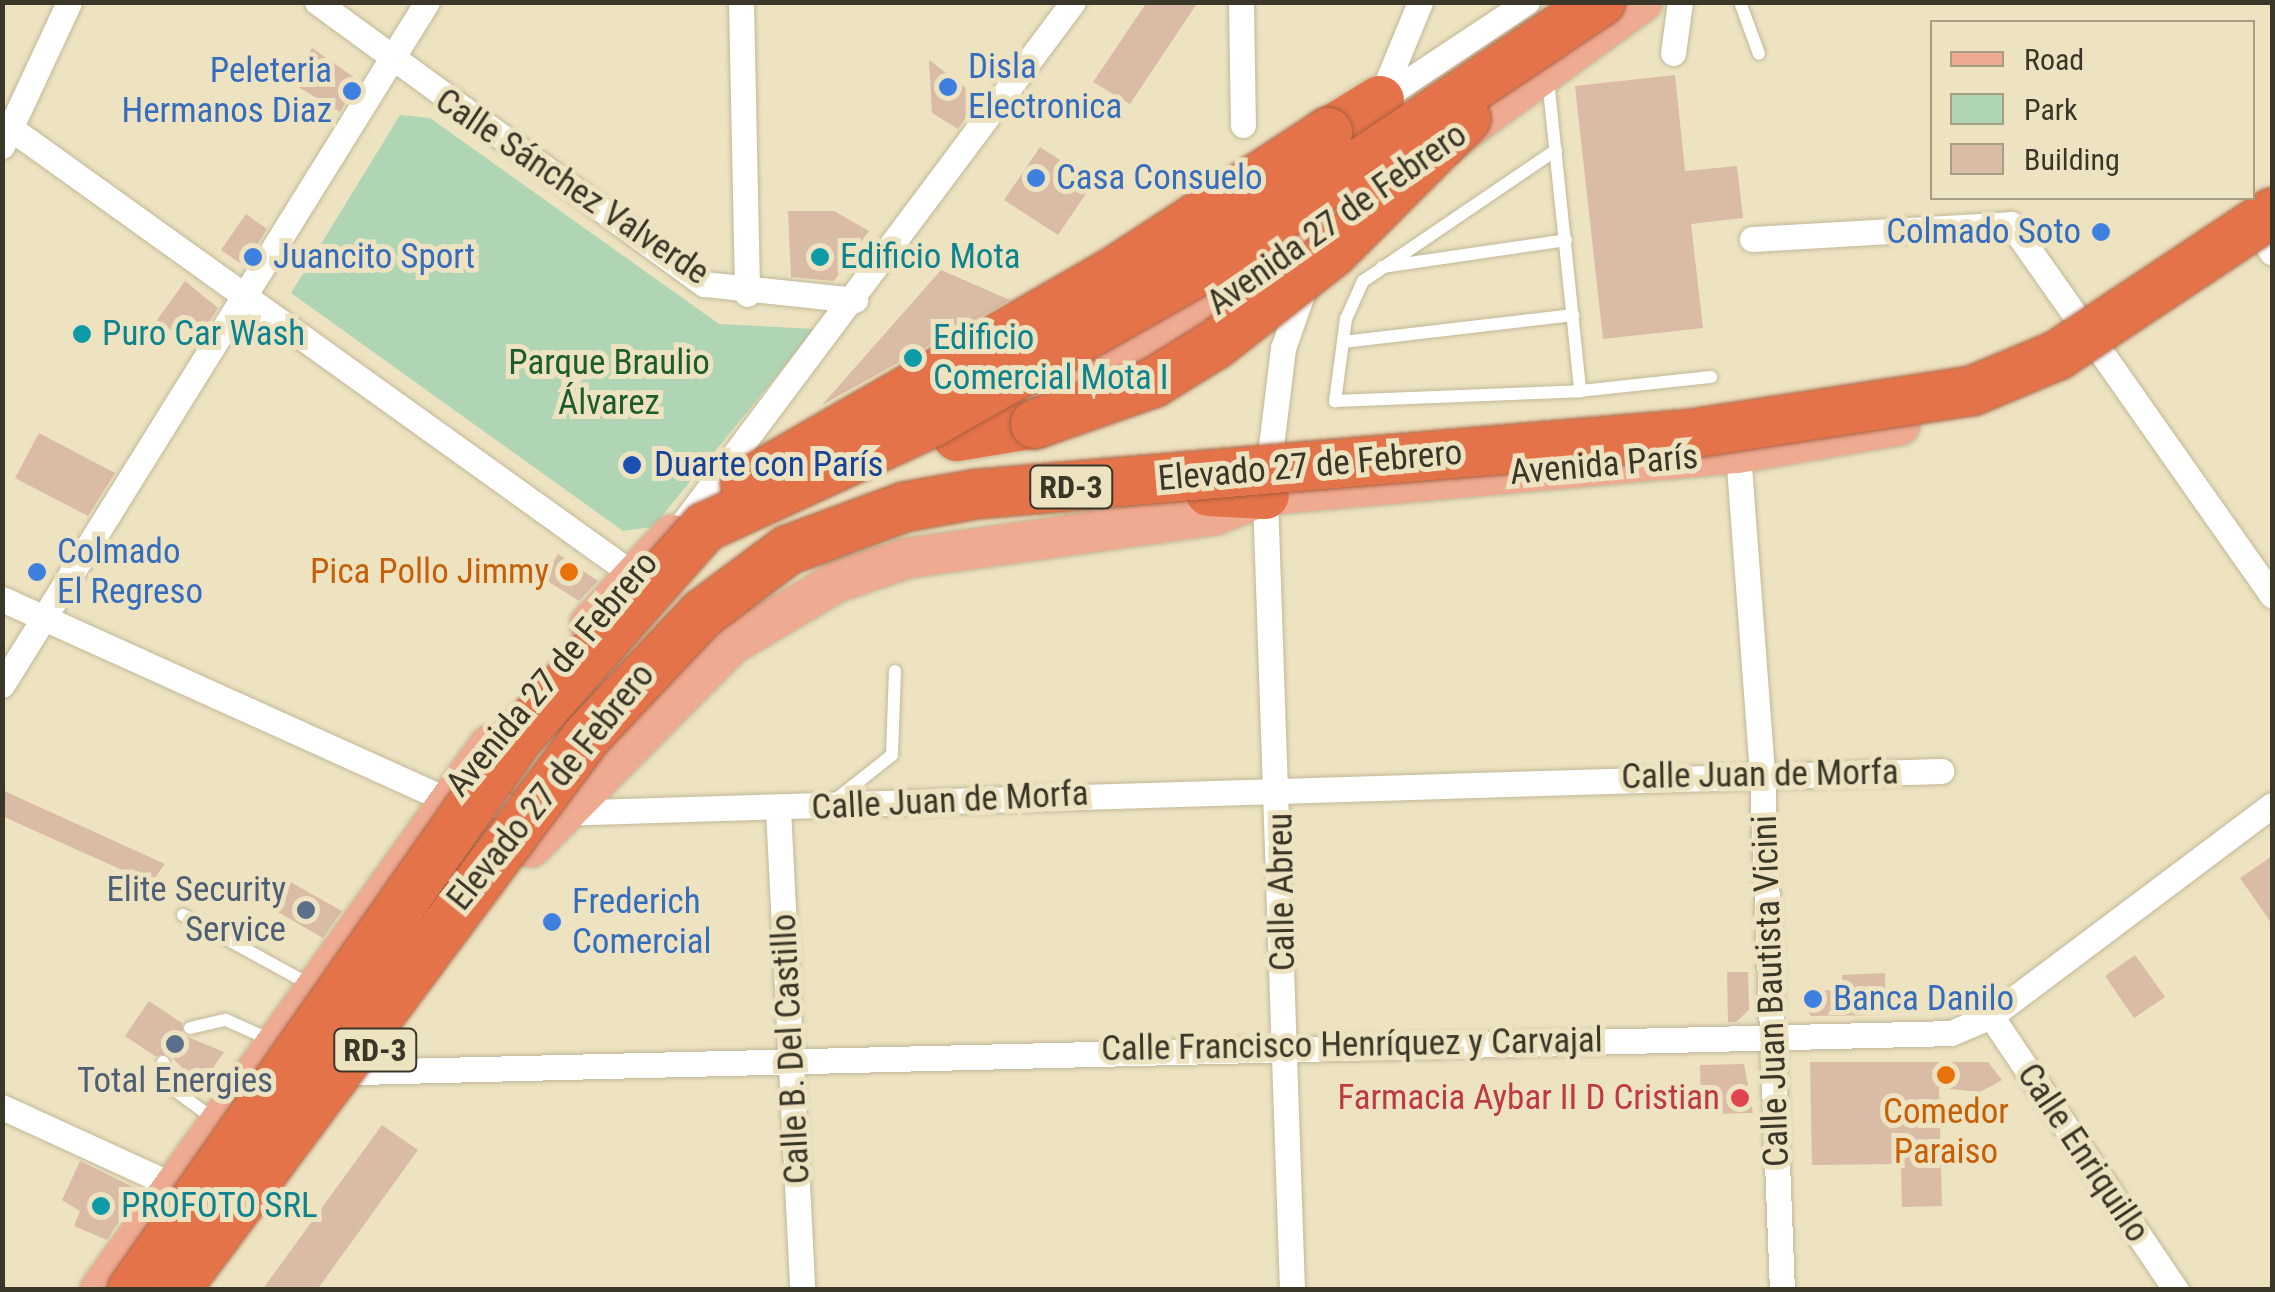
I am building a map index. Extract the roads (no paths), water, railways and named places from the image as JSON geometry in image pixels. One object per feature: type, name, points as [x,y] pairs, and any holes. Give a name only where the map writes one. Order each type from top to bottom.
[{"type":"highway","name":"Elevado 27 de Febrero","points":[[132,1290],[520,737],[693,527],[932,422],[1197,272],[1536,66],[1601,2]]},
{"type":"highway","points":[[957,437],[1035,424],[1152,383],[1216,344],[1374,215],[1536,66]]},
{"type":"highway","points":[[693,527],[734,492],[792,452],[1112,273],[1380,100]]},
{"type":"highway","name":"Elevado 27 de Febrero","points":[[175,1290],[492,854],[702,614],[833,528],[978,494],[1690,434],[1972,391],[2058,355],[2270,233]]},
{"type":"highway","points":[[492,854],[583,772],[712,619],[803,560],[854,538],[990,510],[1209,492],[1265,495]]},
{"type":"main road","name":"Avenida 27 de Febrero","points":[[100,1290],[445,799],[632,574],[693,527],[802,468],[957,437],[1138,355],[1329,224],[1536,66],[1642,2]]},
{"type":"main road","name":"Avenida París","points":[[558,813],[732,644],[837,582],[908,558],[1215,514],[1265,495],[1738,453],[1963,414],[2037,384],[2270,233]]},
{"type":"main road","name":"RD-3","points":[[198,1290],[358,1072],[558,813]]},
{"type":"street","points":[[69,2],[5,132],[245,291],[632,574]]},
{"type":"street","name":"Calle Sánchez Valverde","points":[[316,2],[389,61],[704,284],[746,294],[855,300]]},
{"type":"street","points":[[2,685],[427,2]]},
{"type":"street","points":[[741,2],[746,294]]},
{"type":"street","points":[[693,527],[1073,2]]},
{"type":"street","points":[[1241,2],[1243,125]]},
{"type":"street","name":"Calle Abreu","points":[[1292,1290],[1280,786],[1265,495],[1283,348],[1420,2]]},
{"type":"street","points":[[1380,100],[1527,2]]},
{"type":"street","points":[[1673,53],[1680,2]]},
{"type":"street","points":[[1752,239],[2011,224],[2272,596]]},
{"type":"street","name":"Calle Juan Bautista Vicini","points":[[1738,453],[1762,774],[1782,1290]]},
{"type":"street","name":"Calle Juan de Morfa","points":[[2,599],[445,799],[558,813],[778,809],[1280,786],[1941,771]]},
{"type":"street","name":"Calle Francisco Henríquez y Carvajal","points":[[358,1072],[792,1062],[1285,1044],[1951,1033],[1991,1016],[2272,805]]},
{"type":"street","name":"Calle B. Del Castillo","points":[[778,809],[802,1290]]},
{"type":"street","name":"Calle Enriquillo","points":[[1991,1016],[2176,1290]]},
{"type":"street","points":[[2,1107],[172,1184]]},
{"type":"lane","points":[[1740,2],[1759,54]]},
{"type":"lane","points":[[1536,66],[1556,150],[1580,391]]},
{"type":"lane","points":[[1556,150],[1379,267],[1356,292],[1342,342],[1341,405],[1580,391],[1711,377]]},
{"type":"lane","points":[[1379,267],[1566,240]]},
{"type":"lane","points":[[1342,342],[1573,316]]},
{"type":"lane","points":[[827,807],[892,755],[895,671]]},
{"type":"lane","points":[[183,915],[312,986]]},
{"type":"lane","points":[[190,1028],[226,1020],[273,1042]]},
{"type":"lane","points":[[163,1062],[170,1087],[216,1122]]},
{"type":"place","name":"Disla Electronica","points":[[948,87]]},
{"type":"place","name":"Peleteria Hermanos Diaz","points":[[352,91]]},
{"type":"place","name":"Casa Consuelo","points":[[1036,178]]},
{"type":"place","name":"Colmado Soto","points":[[2101,232]]},
{"type":"place","name":"Juancito Sport","points":[[253,257]]},
{"type":"place","name":"Edificio Mota","points":[[820,257]]},
{"type":"place","name":"Puro Car Wash","points":[[82,334]]},
{"type":"place","name":"Edificio Comercial Mota I","points":[[913,358]]},
{"type":"place","name":"Duarte con París","points":[[632,465]]},
{"type":"place","name":"Colmado El Regreso","points":[[37,572]]},
{"type":"place","name":"Pica Pollo Jimmy","points":[[569,572]]},
{"type":"place","name":"Elite Security Service","points":[[306,910]]},
{"type":"place","name":"Frederich Comercial","points":[[552,922]]},
{"type":"place","name":"Banca Danilo","points":[[1813,999]]},
{"type":"place","name":"Total Energies","points":[[175,1044]]},
{"type":"place","name":"Comedor Paraiso","points":[[1946,1075]]},
{"type":"place","name":"Farmacia Aybar II D Cristian","points":[[1740,1098]]},
{"type":"place","name":"PROFOTO SRL","points":[[101,1206]]},
{"type":"park label","name":"Parque Braulio Álvarez","points":[[609,383]]}]
